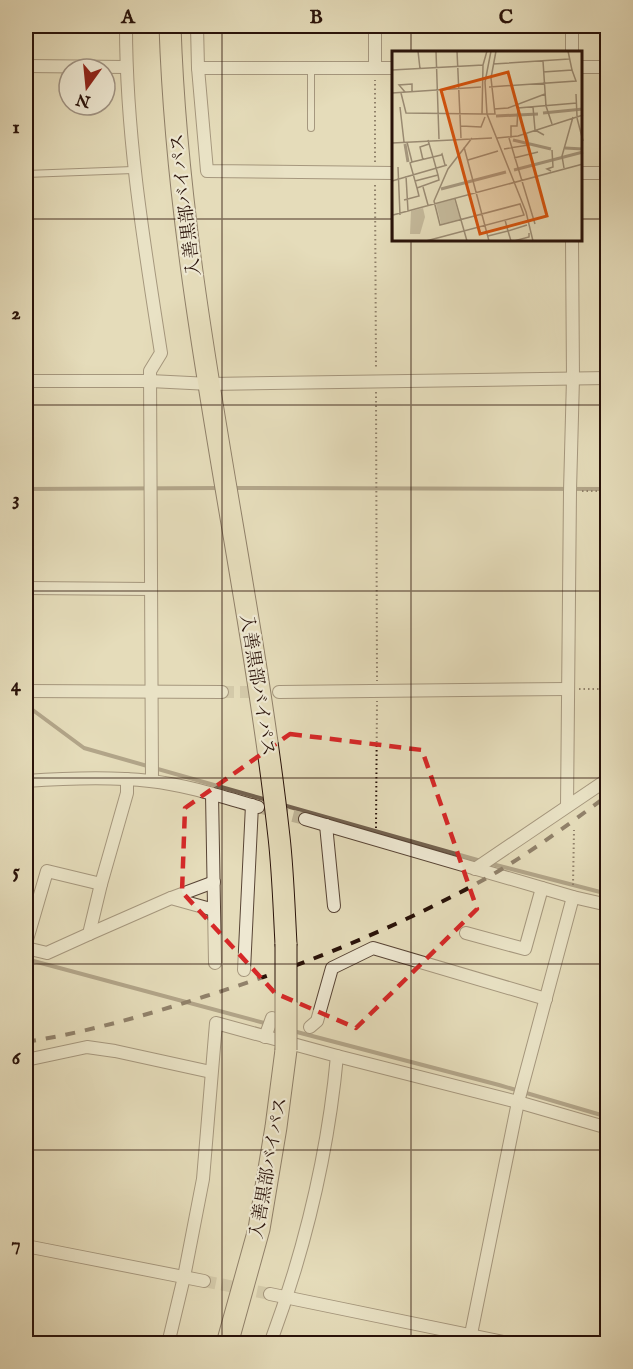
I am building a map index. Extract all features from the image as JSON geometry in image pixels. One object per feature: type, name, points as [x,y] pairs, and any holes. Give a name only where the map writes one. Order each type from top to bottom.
[{"type":"highway","name":"入善黒部バイパス","points":[[170,26],[172,86],[186,226],[263,708],[280,839],[286,944],[286,1050],[276,1127],[258,1229],[227,1344]]},
{"type":"street","points":[[126,26],[126,67],[133,170],[160,352],[150,371],[152,781]]},
{"type":"street","points":[[197,26],[198,68],[207,171],[392,173]]},
{"type":"street","points":[[375,26],[375,68]]},
{"type":"street","points":[[572,26],[572,51]]},
{"type":"street","points":[[26,66],[126,67]]},
{"type":"street","points":[[582,67],[608,67]]},
{"type":"street","points":[[198,68],[392,68]]},
{"type":"street","points":[[582,173],[608,173]]},
{"type":"street","points":[[567,806],[573,378],[572,242]]},
{"type":"street","points":[[26,381],[150,381],[210,384],[608,378]]},
{"type":"street","points":[[26,588],[150,589]]},
{"type":"street","points":[[279,692],[567,689]]},
{"type":"street","points":[[26,691],[222,692]]},
{"type":"street","points":[[26,781],[66,778],[152,781],[255,806],[244,970]]},
{"type":"street","points":[[89,934],[127,793],[127,779]]},
{"type":"street","points":[[475,868],[608,779]]},
{"type":"street","points":[[212,794],[215,963]]},
{"type":"street","points":[[304,819],[573,897],[608,904]]},
{"type":"street","points":[[326,825],[334,906]]},
{"type":"street","points":[[26,943],[47,871],[101,884]]},
{"type":"street","points":[[26,948],[48,953],[171,898],[214,882]]},
{"type":"street","points":[[466,933],[525,949],[542,888]]},
{"type":"street","points":[[470,1339],[518,1102],[573,897]]},
{"type":"street","points":[[171,898],[214,910]]},
{"type":"street","points":[[310,1027],[317,1021],[332,968],[373,948],[546,999]]},
{"type":"street","points":[[266,1037],[272,1018]]},
{"type":"street","points":[[168,1344],[203,1179],[216,1023],[518,1102],[608,1128]]},
{"type":"street","points":[[26,1060],[87,1047],[211,1072]]},
{"type":"street","points":[[270,1344],[287,1298],[315,1195],[335,1082],[337,1056]]},
{"type":"street","points":[[26,1246],[204,1281]]},
{"type":"street","points":[[270,1294],[470,1339],[513,1344]]},
{"type":"lane","points":[[310,128],[311,68]]},
{"type":"lane","points":[[26,174],[133,170]]},
{"type":"path","points":[[375,68],[376,840]]},
{"type":"path","points":[[570,491],[608,491]]},
{"type":"path","points":[[567,689],[608,689]]},
{"type":"path","points":[[573,897],[574,830]]},
{"type":"highlighted area","points":[[290,734],[422,750],[477,909],[356,1028],[275,993],[182,892],[185,808]]},
{"type":"waterway","points":[[26,489],[220,488]]},
{"type":"waterway","points":[[233,488],[608,489]]},
{"type":"waterway","points":[[26,705],[84,748],[267,800]]},
{"type":"waterway","points":[[283,805],[481,861]]},
{"type":"waterway","points":[[488,863],[608,894]]},
{"type":"waterway","points":[[26,959],[268,1024]]},
{"type":"waterway","points":[[293,1031],[499,1085],[608,1117]]},
{"type":"tunnel","points":[[222,692],[279,692]]},
{"type":"tunnel","points":[[258,807],[305,819]]},
{"type":"tunnel","points":[[204,1281],[270,1294]]},
{"type":"railway","points":[[26,1042],[95,1028],[184,1003],[239,986],[366,937],[459,893],[517,860],[608,795]]}]
